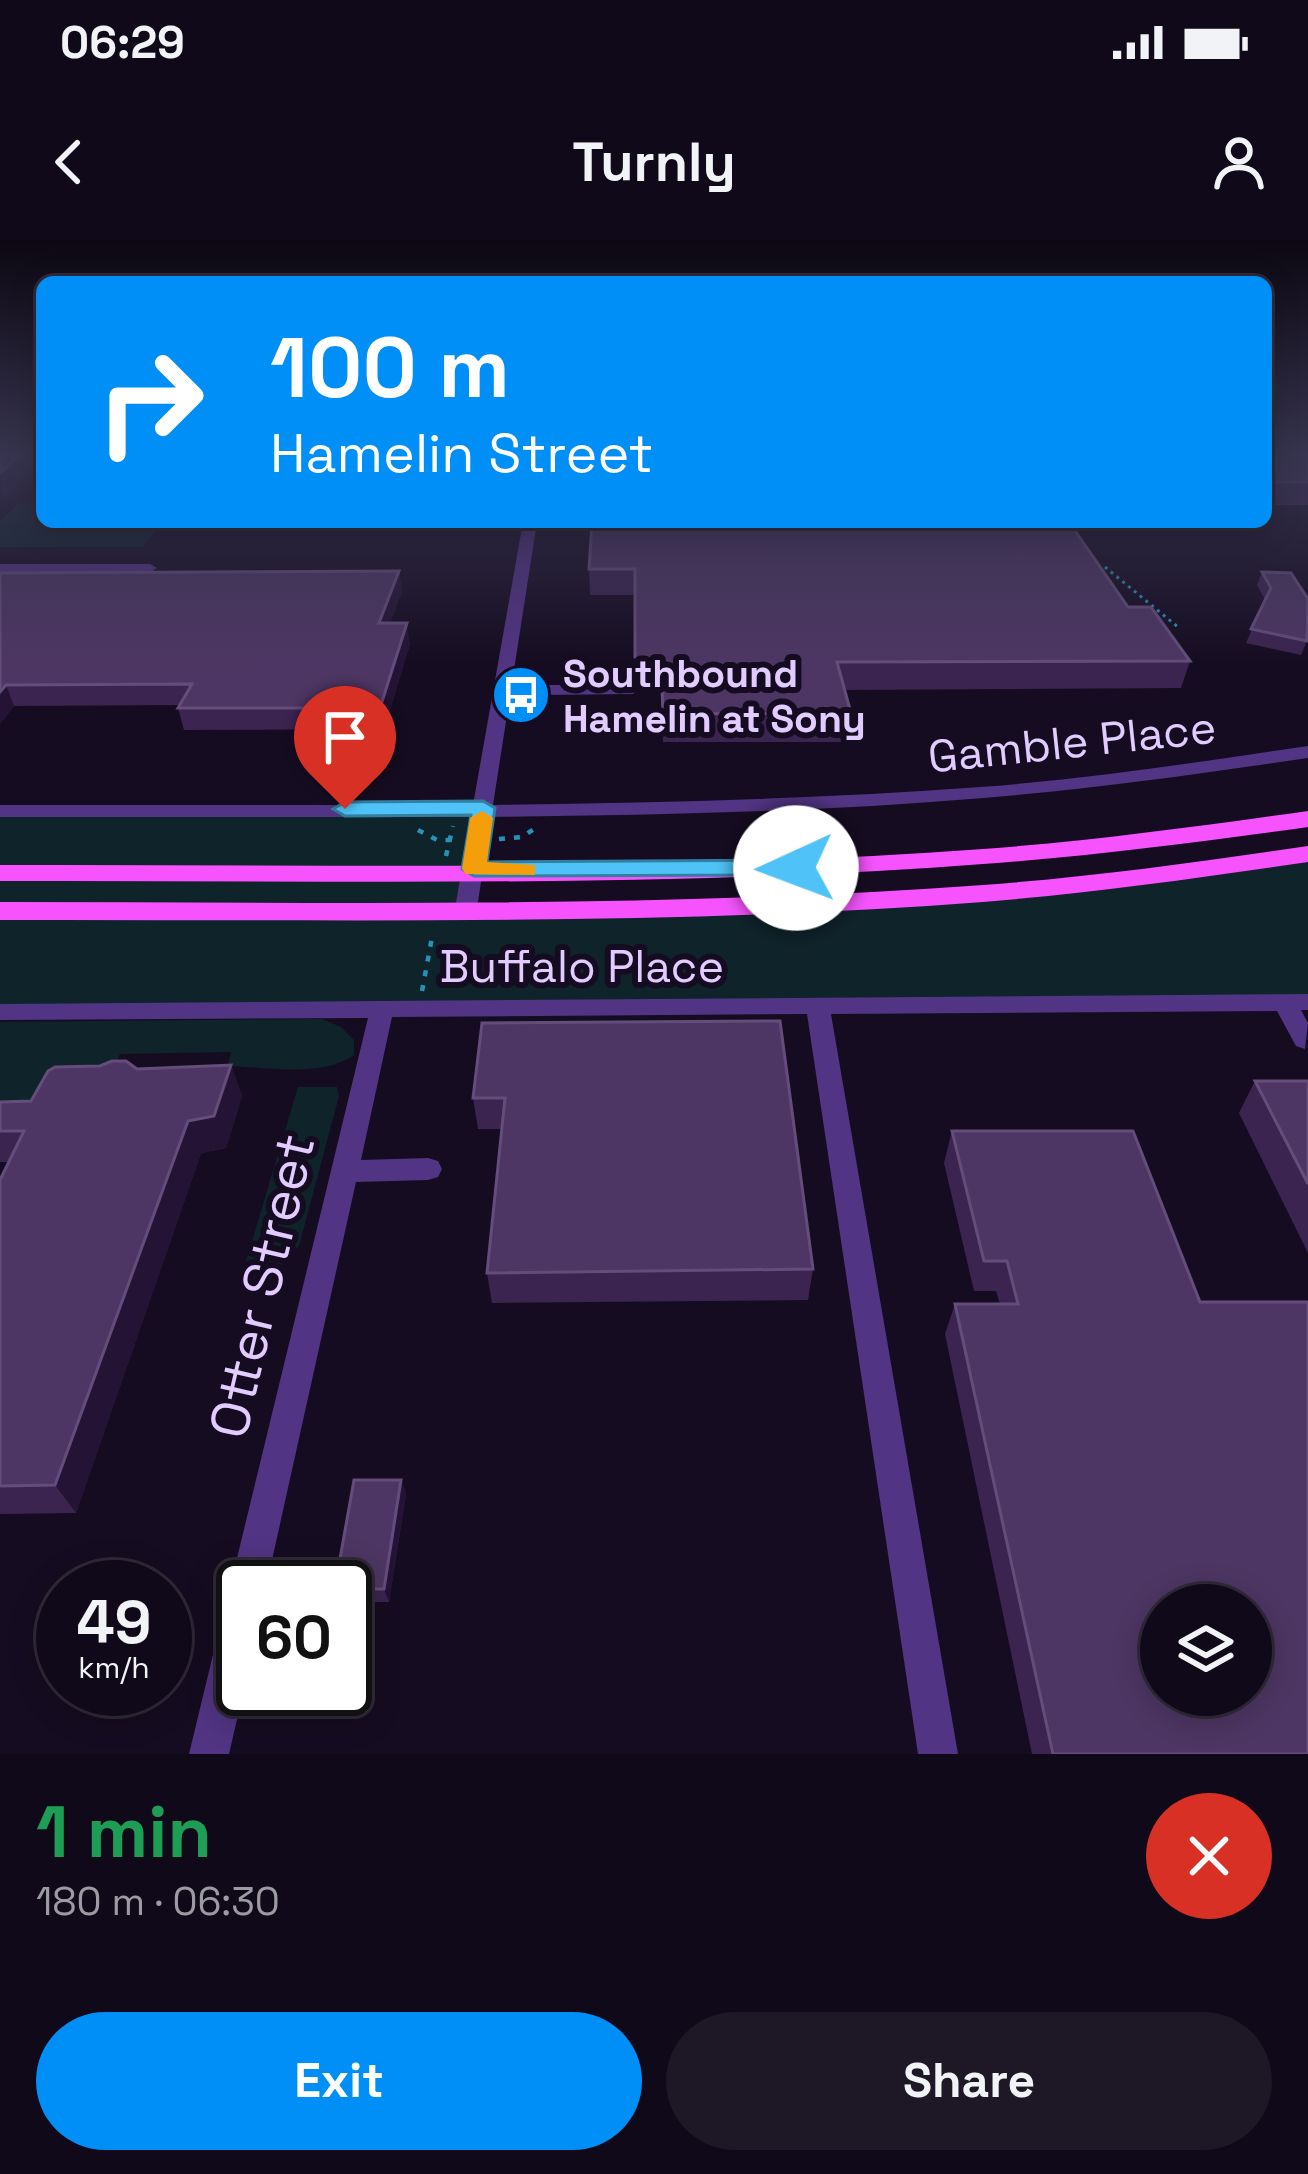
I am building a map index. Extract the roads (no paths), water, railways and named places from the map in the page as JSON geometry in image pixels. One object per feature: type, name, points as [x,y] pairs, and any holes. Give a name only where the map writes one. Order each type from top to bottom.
[{"type":"main road","points":[[0,873],[760,869],[961,860],[1147,842],[1308,819]]},
{"type":"main road","points":[[0,911],[466,908],[936,896],[1118,880],[1308,854]]},
{"type":"street","points":[[466,908],[529,528]]},
{"type":"street","points":[[0,568],[150,568]]},
{"type":"street","points":[[538,690],[627,690]]},
{"type":"street","name":"Gamble Place","points":[[0,811],[746,805],[958,796],[1134,778],[1308,752]]},
{"type":"street","points":[[1296,1002],[1305,1040]]},
{"type":"street","name":"Buffalo Place","points":[[0,1012],[1296,1002]]},
{"type":"street","points":[[818,1008],[938,1754]]},
{"type":"street","name":"Otter Street","points":[[254,1560],[382,1009]]},
{"type":"street","points":[[345,1171],[428,1168]]},
{"type":"street","points":[[209,1754],[218,1716]]},
{"type":"place","name":"Southbound Hamelin at Sony","points":[[521,695]]}]
